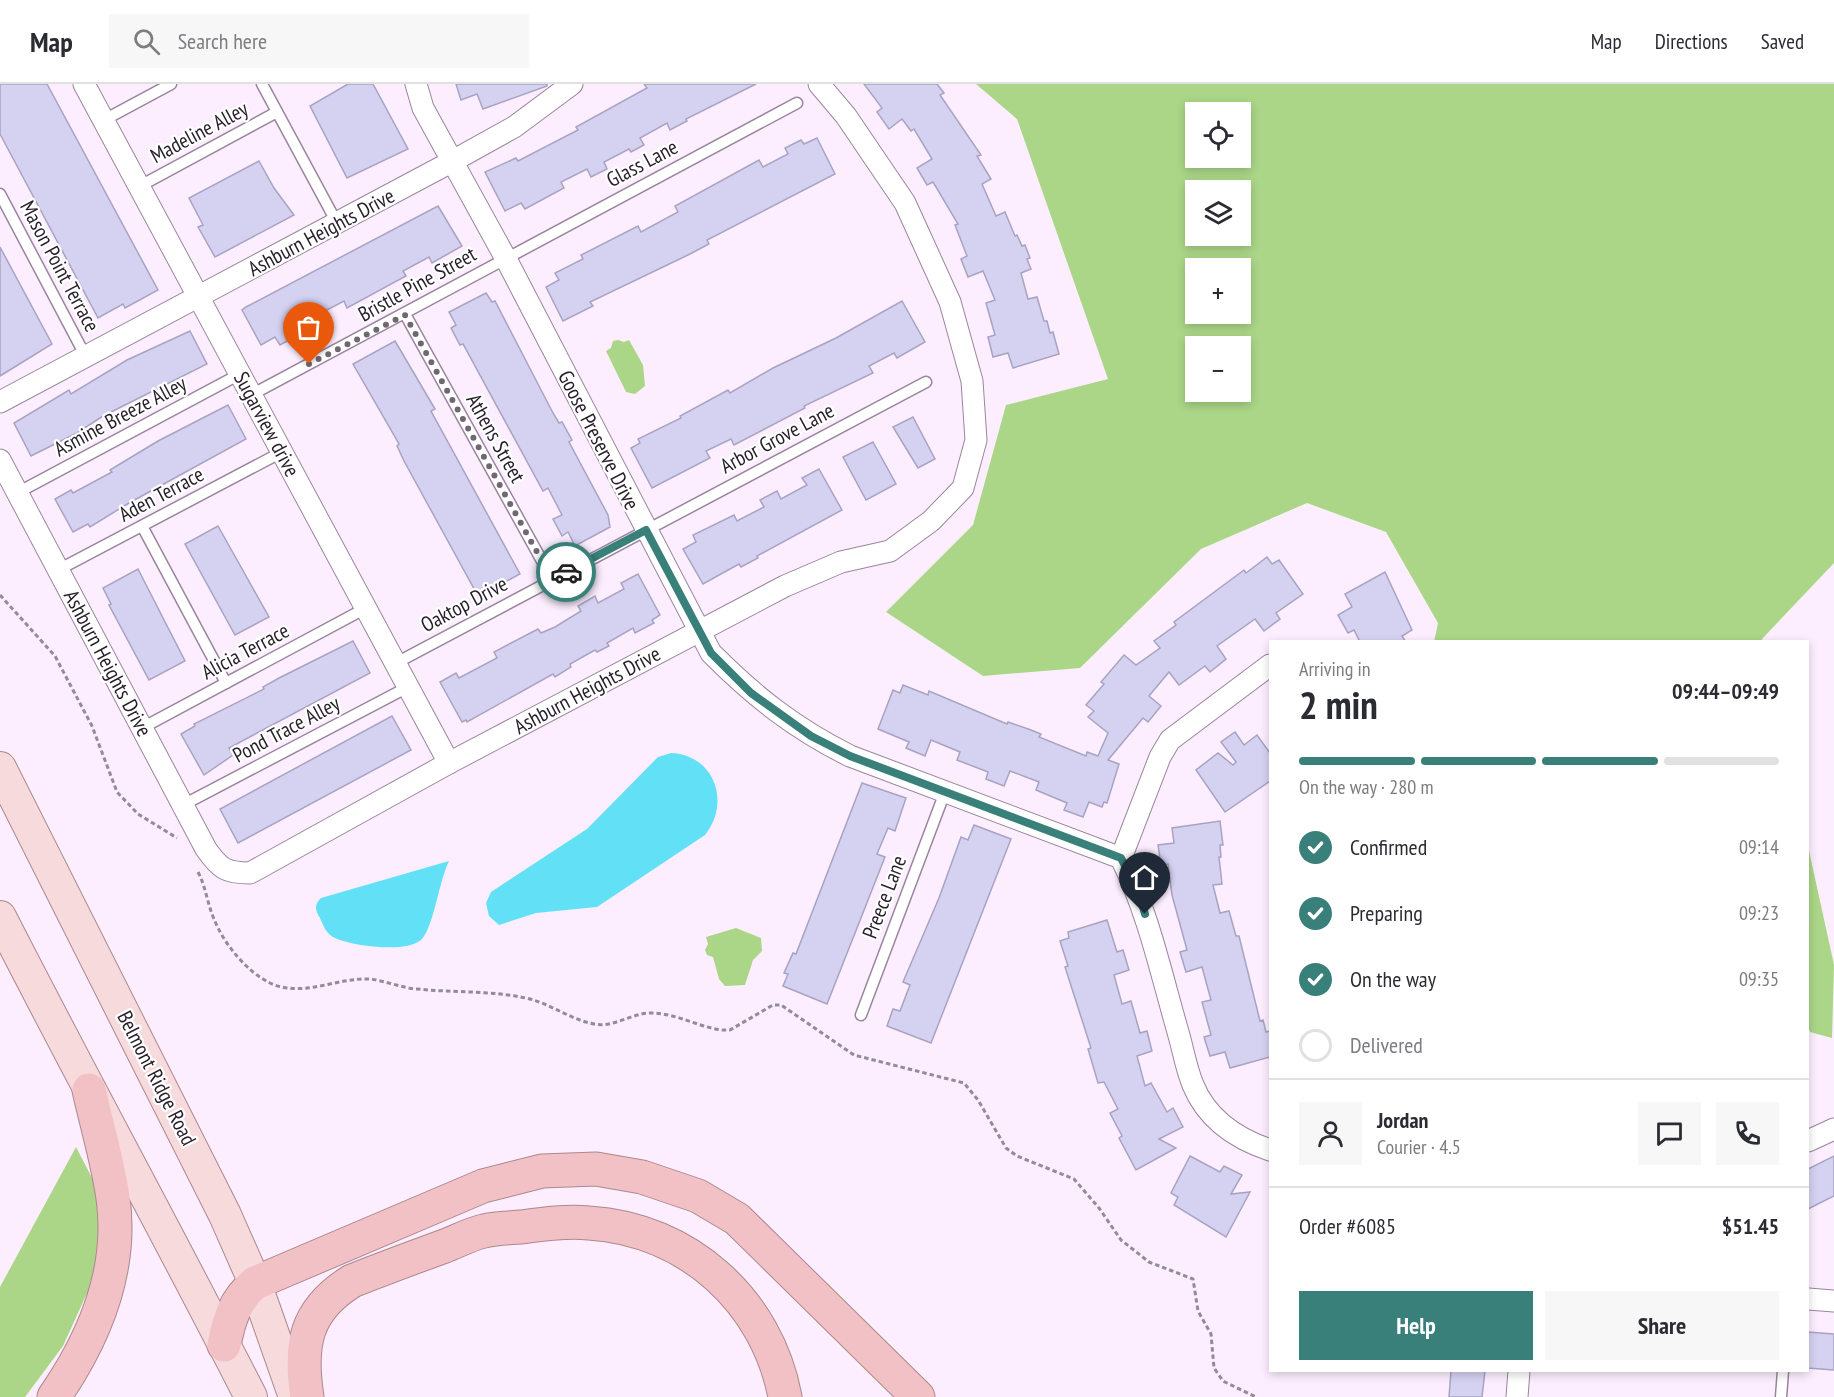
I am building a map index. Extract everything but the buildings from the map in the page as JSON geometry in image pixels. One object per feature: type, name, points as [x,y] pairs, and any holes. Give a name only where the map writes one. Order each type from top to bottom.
[{"type":"highway","points":[[54,1397],[86,1346],[100,1312],[114,1248],[113,1197],[89,1090]]},
{"type":"highway","points":[[224,1345],[229,1321],[235,1307],[243,1294],[255,1284],[483,1186],[542,1171],[596,1169],[642,1177],[698,1196],[737,1219],[918,1397]]},
{"type":"highway","points":[[307,1397],[303,1354],[308,1332],[316,1314],[338,1290],[352,1281],[484,1231],[560,1222],[591,1223],[626,1230],[656,1239],[698,1261],[734,1291],[754,1316],[770,1343],[781,1373],[786,1397]]},
{"type":"main road","name":"Belmont Ridge Road","points":[[0,768],[178,1116],[255,1284],[294,1397]]},
{"type":"main road","points":[[0,917],[89,1090],[138,1177],[251,1397]]},
{"type":"street","name":"Sugarview drive","points":[[84,84],[449,763]]},
{"type":"street","name":"Goose Preserve Drive","points":[[416,84],[423,108],[505,257],[711,653],[751,693],[811,736],[850,756],[1121,858]]},
{"type":"street","name":"Ashburn Heights Drive","points":[[0,402],[514,127],[572,84]]},
{"type":"street","name":"Ashburn Heights Drive","points":[[0,460],[206,849],[217,863],[231,873],[250,873],[449,763],[785,586],[841,562],[890,551],[931,521],[963,488],[976,440],[972,381],[950,302],[905,203],[846,116],[819,84]]},
{"type":"street","points":[[1269,666],[1170,740],[1160,757],[1121,858],[1139,893],[1193,1086],[1214,1116],[1228,1131],[1246,1143],[1269,1150]]},
{"type":"street","points":[[1809,1141],[1834,1129]]},
{"type":"street","points":[[1809,1299],[1834,1301]]},
{"type":"street","points":[[1517,1397],[1519,1372]]},
{"type":"lane","points":[[104,120],[171,84]]},
{"type":"lane","points":[[262,84],[337,223]]},
{"type":"lane","name":"Glass Lane","points":[[505,257],[797,103]]},
{"type":"lane","name":"Madeline Alley","points":[[140,186],[277,112]]},
{"type":"lane","name":"Mason Point Terrace","points":[[0,194],[86,357]]},
{"type":"lane","name":"Bristle Pine Street","points":[[251,395],[405,315],[505,257]]},
{"type":"lane","name":"Athens Street","points":[[405,315],[552,579]]},
{"type":"lane","name":"Asmine Breeze Alley","points":[[17,493],[240,374]]},
{"type":"lane","name":"Arbor Grove Lane","points":[[646,530],[926,382]]},
{"type":"lane","name":"Aden Terrace","points":[[58,570],[282,452]]},
{"type":"lane","points":[[142,526],[226,682]]},
{"type":"lane","name":"Oaktop Drive","points":[[396,663],[646,530]]},
{"type":"lane","name":"Alicia Terrace","points":[[142,728],[366,608]]},
{"type":"lane","name":"Pond Trace Alley","points":[[183,805],[408,687]]},
{"type":"lane","name":"Preece Lane","points":[[861,1016],[945,792]]},
{"type":"lane","points":[[1781,1397],[1783,1372]]},
{"type":"path","points":[[0,595],[55,656],[92,726],[117,792],[138,814],[179,839]]},
{"type":"path","points":[[195,868],[203,882],[214,920],[230,948],[254,972],[270,983],[287,988],[306,989],[340,980],[370,979],[414,989],[504,994],[532,1000],[593,1024],[608,1025],[634,1015],[652,1013],[722,1030],[730,1030],[773,1005],[781,1005],[854,1055],[879,1064],[964,1083],[978,1100],[1006,1148],[1017,1156],[1074,1179],[1099,1208],[1121,1240],[1149,1262],[1193,1279],[1198,1311],[1211,1334],[1214,1368],[1223,1381],[1256,1397]]},
{"type":"green space","points":[[976,84],[1834,84],[1834,563],[1762,640],[1434,640],[1438,623],[1386,532],[1307,503],[1201,549],[1080,668],[983,676],[886,612],[973,525],[1006,405],[1108,379],[1017,119]]},
{"type":"green space","points":[[629,340],[643,365],[645,386],[635,394],[626,392],[606,351],[611,348],[613,341],[624,342]]},
{"type":"green space","points":[[1809,851],[1834,965],[1832,1038],[1810,1032]]},
{"type":"green space","points":[[736,928],[761,938],[762,951],[753,960],[745,985],[725,986],[719,979],[713,957],[707,955],[705,950],[708,944],[706,937]]},
{"type":"green space","points":[[76,1147],[104,1201],[98,1269],[63,1346],[25,1397],[0,1397],[0,1287]]},
{"type":"water","points":[[671,753],[699,762],[708,771],[714,783],[717,809],[713,822],[705,835],[597,907],[536,913],[499,925],[489,916],[486,903],[491,892],[587,829],[658,757]]},
{"type":"water","points":[[449,861],[430,924],[422,939],[415,944],[379,947],[341,940],[328,933],[317,912],[316,905],[321,898]]},
{"type":"way so far","points":[[309,364],[405,315],[552,579],[566,572]]},
{"type":"route","points":[[566,572],[646,530],[711,653],[751,693],[811,736],[850,756],[1121,858],[1139,893],[1145,914]]}]
